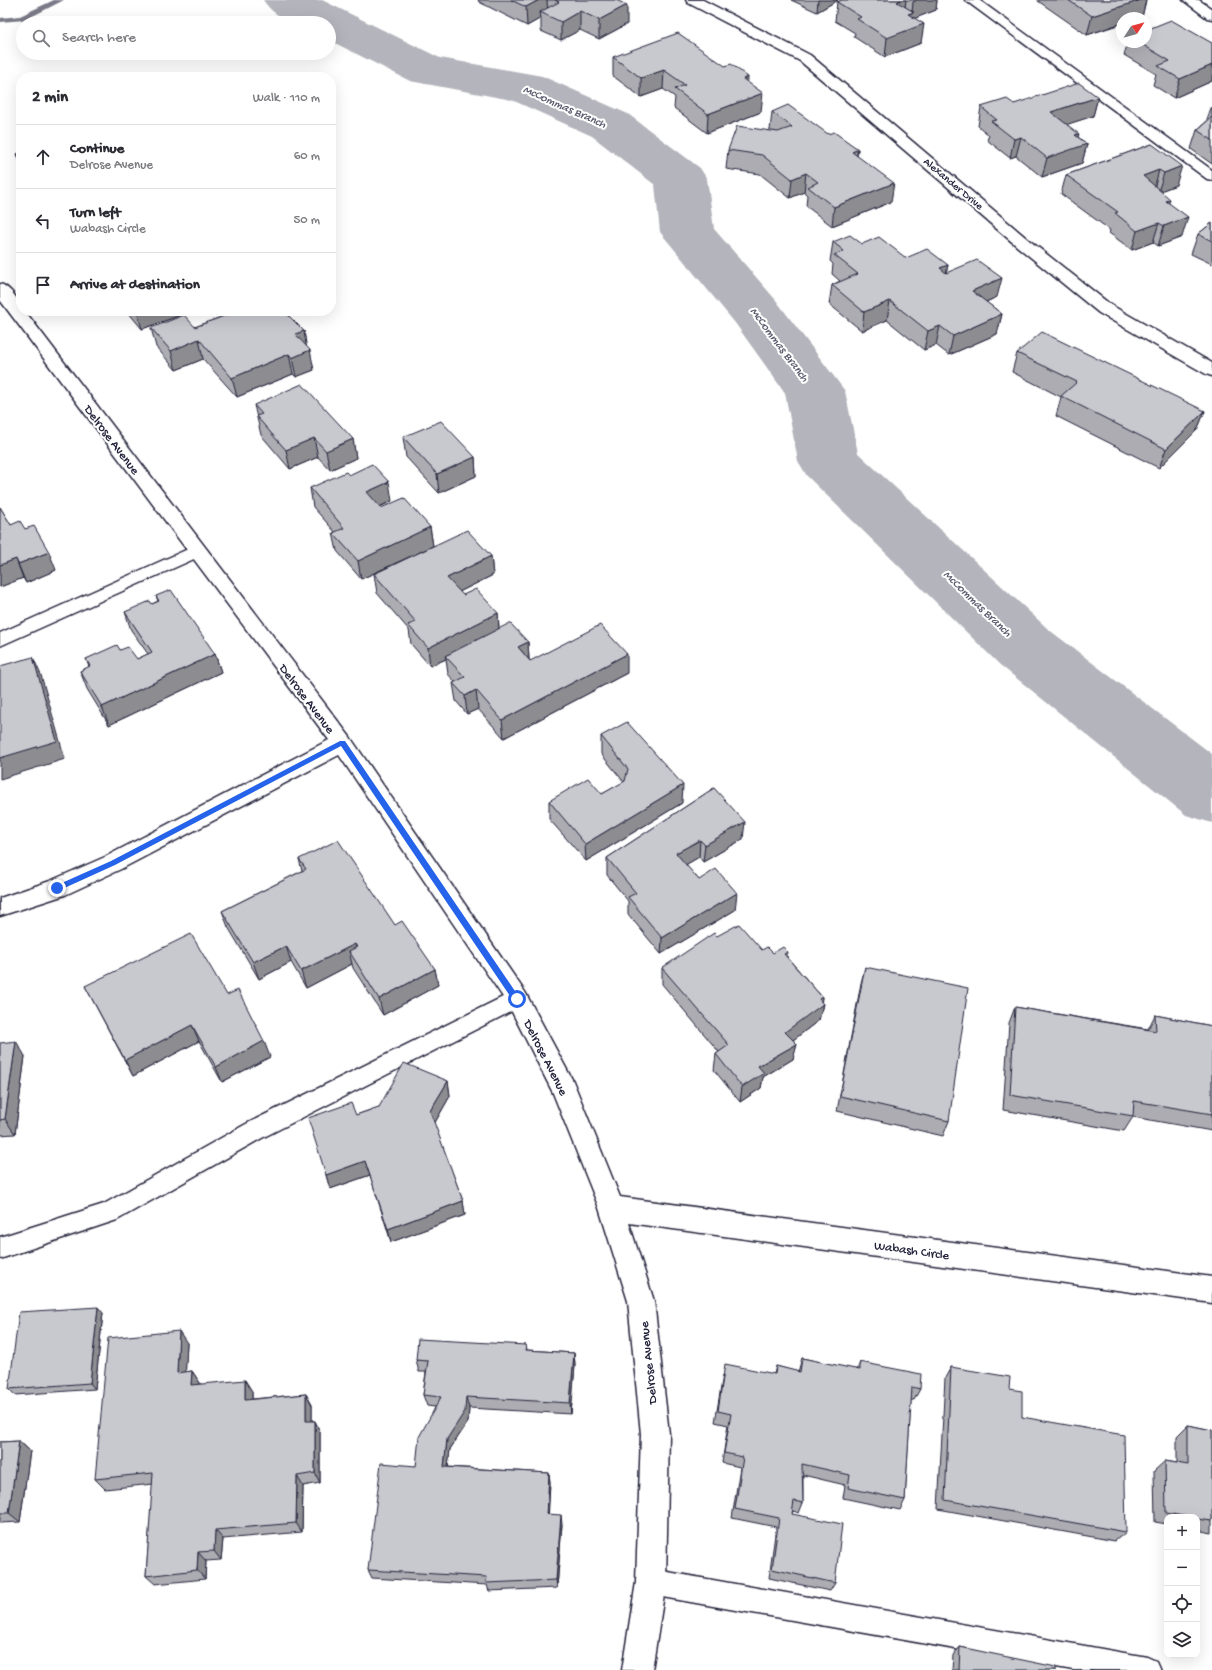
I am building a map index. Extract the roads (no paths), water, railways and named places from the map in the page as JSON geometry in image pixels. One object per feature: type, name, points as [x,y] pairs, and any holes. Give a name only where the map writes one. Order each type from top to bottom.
[{"type":"street","name":"Alexander Drive","points":[[693,0],[805,58],[1024,244],[1105,309],[1212,370]]},
{"type":"street","points":[[1190,0],[1212,15]]},
{"type":"street","name":"Delrose Avenue","points":[[0,289],[16,310]]},
{"type":"street","name":"Delrose Avenue","points":[[20,316],[342,743],[517,999],[564,1089],[612,1208],[641,1301],[655,1434],[651,1582],[637,1670]]},
{"type":"street","points":[[0,908],[57,888],[113,863],[342,743]]},
{"type":"street","name":"Wabash Circle","points":[[612,1208],[1212,1290]]},
{"type":"lane","points":[[971,0],[1212,176]]},
{"type":"lane","points":[[0,640],[197,551]]},
{"type":"lane","points":[[0,1248],[109,1214],[254,1131],[517,999]]},
{"type":"lane","points":[[651,1582],[1147,1670]]},
{"type":"waterway","points":[[26,16],[60,0]]},
{"type":"waterway","name":"McCommas Branch","points":[[286,0],[318,16]]},
{"type":"waterway","points":[[0,20],[16,19]]},
{"type":"waterway","name":"McCommas Branch","points":[[336,25],[427,71],[524,87],[610,125],[681,179],[687,232],[755,311],[815,391],[829,461],[1024,647],[1212,794]]}]
